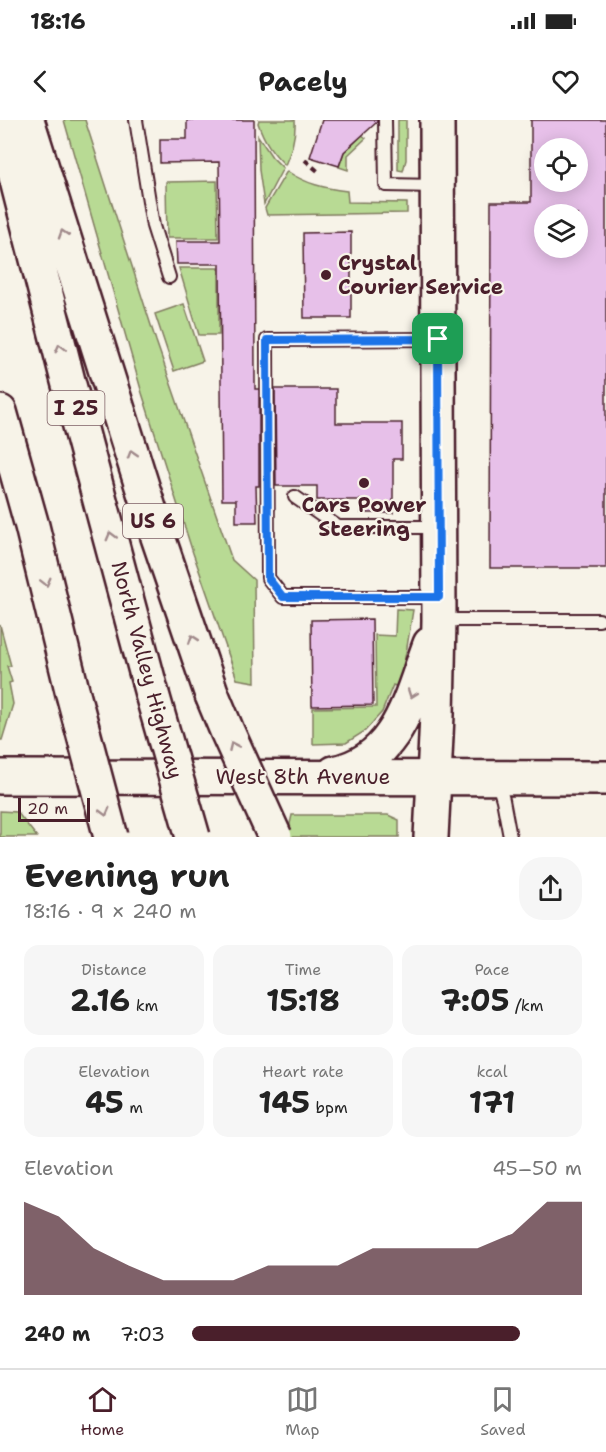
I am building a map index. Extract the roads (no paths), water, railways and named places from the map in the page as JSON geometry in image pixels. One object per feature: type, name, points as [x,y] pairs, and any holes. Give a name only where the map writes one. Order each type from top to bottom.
[{"type":"main road","name":"North Valley Highway","points":[[4,120],[68,381],[152,694],[194,837]]},
{"type":"main road","name":"US 6","points":[[27,120],[158,537],[212,694],[275,837]]},
{"type":"main road","points":[[431,837],[439,608],[437,120]]},
{"type":"main road","points":[[0,412],[32,526],[111,837]]},
{"type":"main road","points":[[0,447],[32,526]]},
{"type":"main road","points":[[314,777],[346,771],[364,762],[379,752],[390,739],[411,699],[439,608]]},
{"type":"main road","name":"West 8th Avenue","points":[[0,777],[606,778]]},
{"type":"lane","points":[[136,120],[153,226],[169,277]]},
{"type":"lane","points":[[385,120],[386,185],[437,186]]},
{"type":"lane","points":[[438,339],[267,340],[268,578],[283,597],[599,620]]},
{"type":"lane","points":[[295,497],[338,527],[439,527]]},
{"type":"lane","points":[[496,778],[510,837]]},
{"type":"lane","points":[[499,837],[507,819]]},
{"type":"place","name":"Crystal Courier Service","points":[[326,275]]},
{"type":"place","name":"Cars Power Steering","points":[[364,483]]}]
